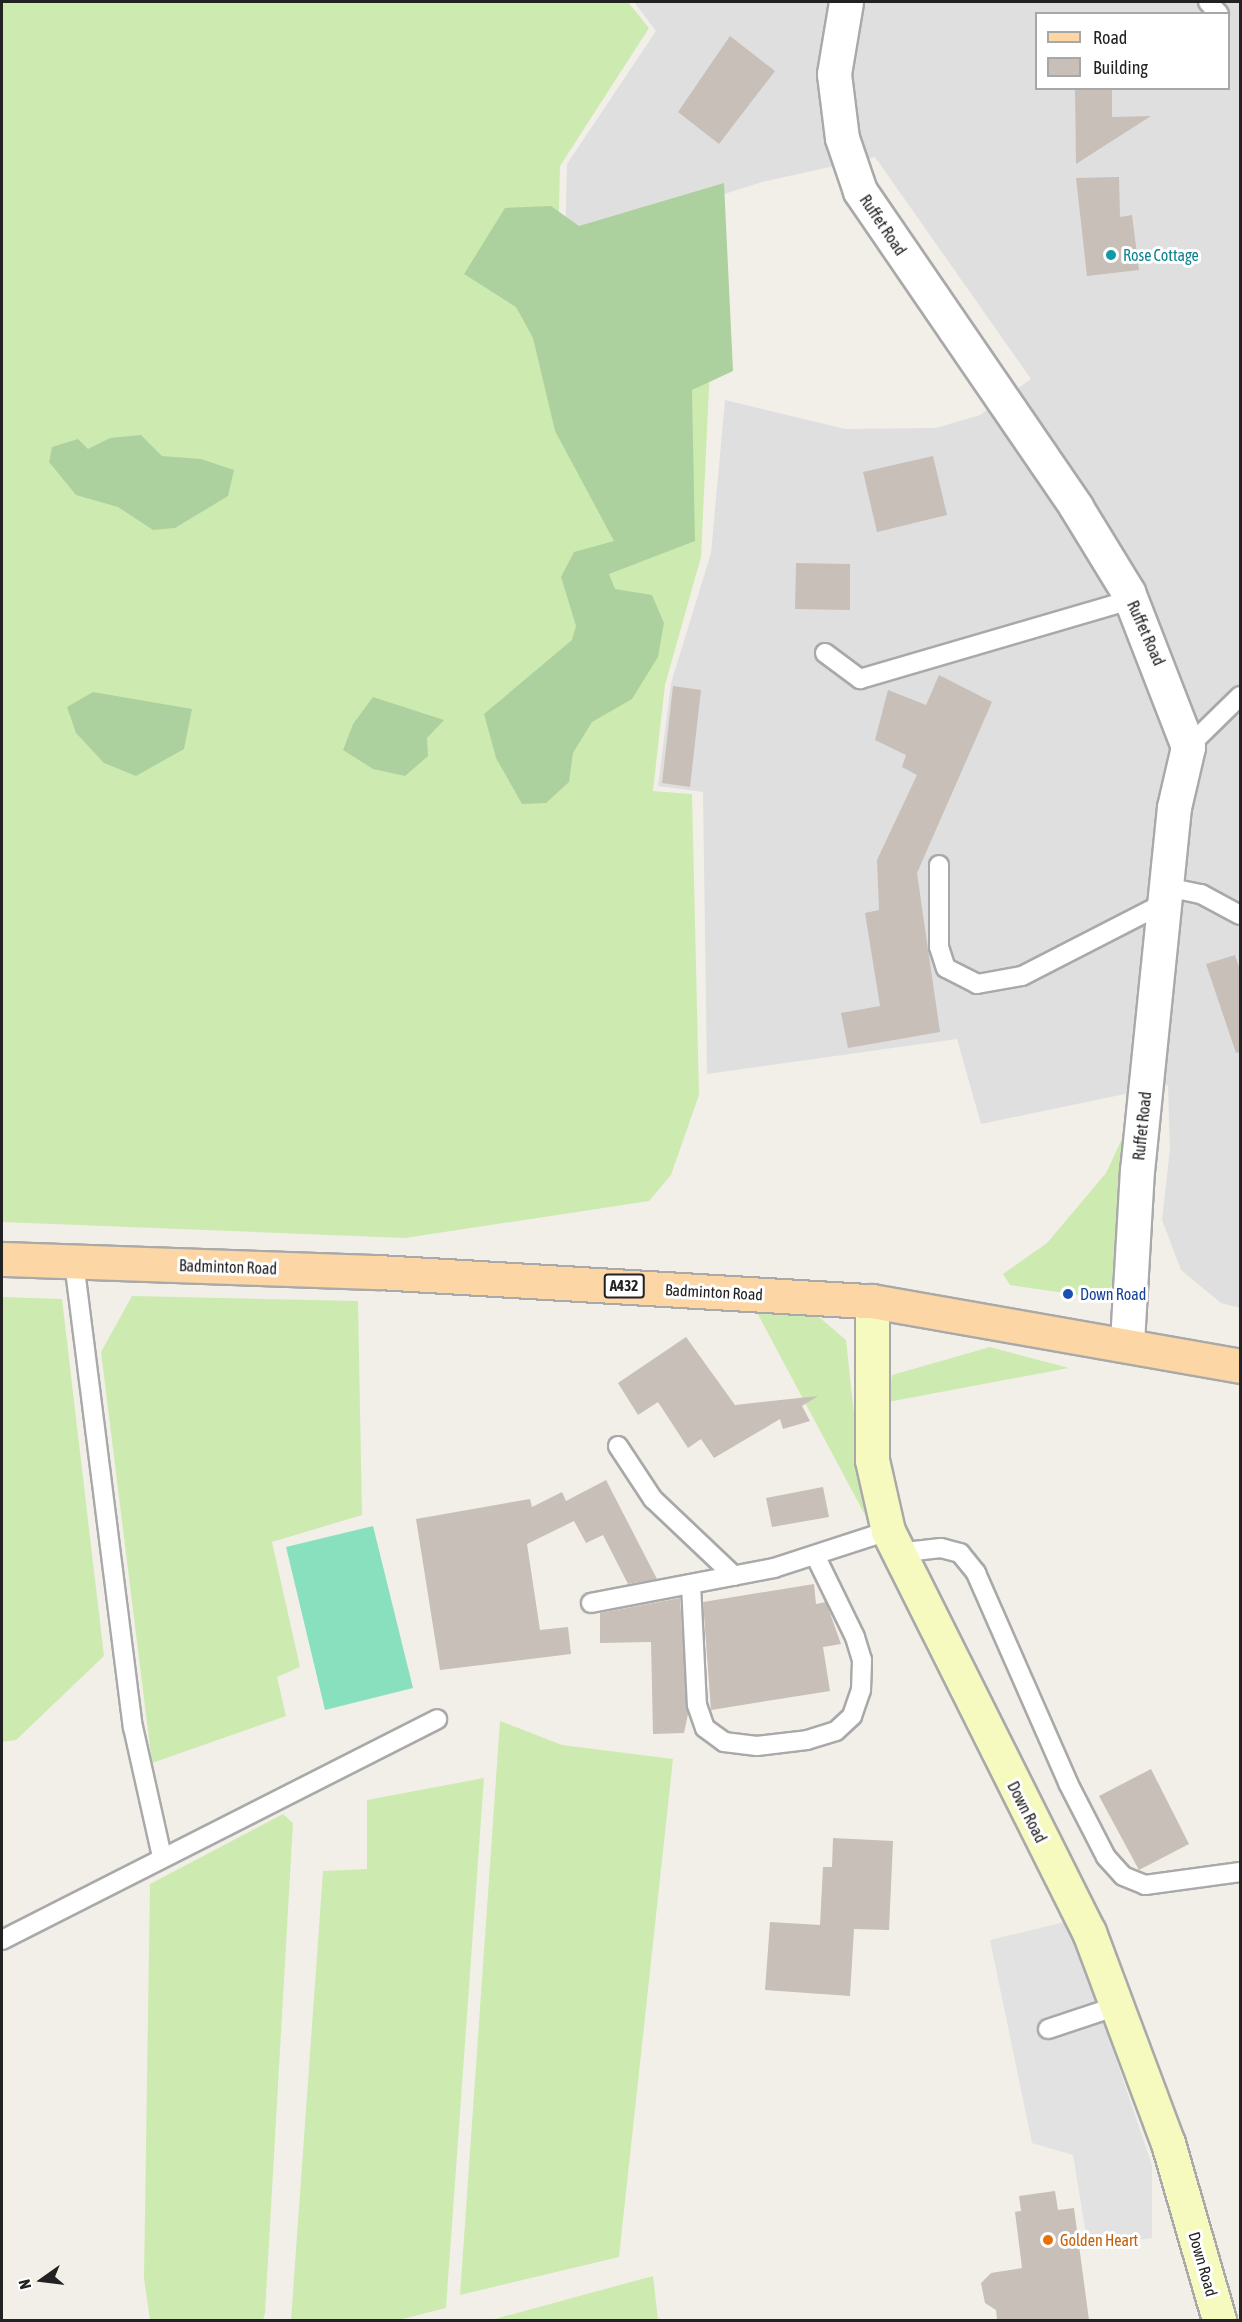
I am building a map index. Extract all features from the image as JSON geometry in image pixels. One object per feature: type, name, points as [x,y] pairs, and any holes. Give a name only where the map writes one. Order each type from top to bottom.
[{"type":"main road","name":"Badminton Road","points":[[2,1259],[378,1272],[872,1301],[1127,1343],[1240,1365]]},
{"type":"street","name":"Ruffet Road","points":[[846,2],[834,74],[842,138],[860,191],[1076,507],[1131,600],[1188,747],[1174,807],[1167,894],[1137,1168],[1127,1343]]},
{"type":"street","name":"Down Road","points":[[872,1301],[872,1460],[892,1542],[1089,1932],[1168,2143],[1219,2320]]},
{"type":"lane","points":[[825,653],[860,679],[1131,600]]},
{"type":"lane","points":[[1188,747],[1240,696]]},
{"type":"lane","points":[[939,865],[939,946],[946,968],[977,984],[1022,976],[1167,894],[1201,894],[1240,915]]},
{"type":"lane","points":[[74,1262],[133,1727],[162,1857]]},
{"type":"lane","points":[[618,1446],[653,1499],[734,1576]]},
{"type":"lane","points":[[591,1603],[734,1576],[814,1555],[892,1542],[941,1548],[960,1553],[976,1573],[1068,1783],[1106,1857],[1123,1876],[1145,1885],[1240,1872]]},
{"type":"lane","points":[[691,1584],[697,1705],[705,1728],[735,1743],[807,1740],[836,1731],[852,1716],[862,1680],[855,1637],[814,1555]]},
{"type":"lane","points":[[2,1940],[437,1719]]},
{"type":"lane","points":[[1048,2029],[1117,2006]]},
{"type":"shaded area","points":[[634,2],[1240,2],[1240,1308],[1221,1303],[1181,1270],[1162,1220],[1170,1149],[1168,1085],[981,1124],[957,1039],[707,1074],[703,792],[658,786],[671,683],[711,553],[725,400],[845,429],[936,428],[980,415],[1031,379],[875,157],[762,182],[565,245],[567,164],[656,31]]},
{"type":"shaded area","points":[[1069,1921],[1152,2165],[1152,2238],[1088,2247],[1073,2155],[1032,2143],[990,1940]]},
{"type":"green space","points":[[2,2],[628,2],[649,28],[560,166],[558,253],[718,201],[701,557],[665,685],[653,791],[692,794],[699,1095],[671,1175],[649,1201],[405,1238],[2,1222]]},
{"type":"green space","points":[[724,183],[733,371],[692,390],[695,541],[609,574],[615,589],[652,595],[664,623],[658,657],[632,699],[592,722],[573,753],[569,782],[546,803],[522,804],[496,758],[484,714],[572,640],[576,626],[561,577],[574,552],[614,541],[555,431],[533,338],[516,307],[464,274],[505,208],[551,206],[579,226]]},
{"type":"green space","points":[[141,435],[162,456],[201,459],[234,470],[228,496],[175,528],[153,530],[118,507],[76,495],[49,462],[52,447],[78,439],[88,449],[110,438]]},
{"type":"green space","points":[[93,692],[192,709],[184,749],[136,776],[104,763],[76,733],[67,707]]},
{"type":"green space","points":[[373,697],[444,720],[427,738],[428,756],[405,776],[373,769],[343,750],[353,724]]},
{"type":"green space","points":[[1134,1113],[1122,1277],[1099,1298],[1010,1285],[1003,1274],[1047,1243],[1106,1173]]},
{"type":"green space","points":[[132,1296],[358,1301],[362,1515],[272,1542],[300,1667],[277,1677],[286,1716],[152,1763],[101,1352]]},
{"type":"green space","points":[[2,1297],[62,1299],[104,1656],[16,1740],[2,1742]]},
{"type":"green space","points":[[755,1309],[819,1317],[846,1340],[865,1515]]},
{"type":"green space","points":[[990,1347],[1069,1368],[888,1402],[892,1375]]},
{"type":"green space","points":[[373,1526],[413,1688],[325,1710],[286,1547]]},
{"type":"green space","points":[[500,1721],[562,1745],[673,1759],[619,2257],[460,2295]]},
{"type":"green space","points":[[484,1778],[446,2308],[399,2320],[291,2320],[323,1871],[367,1869],[367,1800]]},
{"type":"green space","points":[[283,1814],[293,1823],[265,2313],[263,2320],[150,2320],[144,2278],[150,1884]]},
{"type":"green space","points":[[653,2276],[658,2320],[491,2320]]},
{"type":"building","points":[[730,36],[775,71],[719,144],[678,112]]},
{"type":"building","points":[[1075,90],[1112,90],[1112,117],[1151,116],[1076,164]]},
{"type":"building","points":[[1119,177],[1120,217],[1132,215],[1139,270],[1087,276],[1076,178]]},
{"type":"building","points":[[933,456],[947,515],[877,532],[863,472]]},
{"type":"building","points":[[796,563],[850,564],[850,610],[795,609]]},
{"type":"building","points":[[939,675],[992,702],[917,873],[940,1032],[848,1048],[841,1013],[880,1006],[865,913],[879,910],[877,860],[917,775],[902,767],[906,755],[875,740],[888,690],[926,705]]},
{"type":"building","points":[[673,686],[701,690],[690,787],[662,783]]},
{"type":"building","points":[[1235,955],[1240,970],[1240,1052],[1236,1053],[1206,964]]},
{"type":"building","points":[[686,1337],[735,1405],[818,1396],[802,1406],[810,1421],[783,1429],[780,1419],[714,1458],[701,1439],[688,1448],[658,1402],[638,1415],[618,1383]]},
{"type":"building","points":[[606,1480],[657,1579],[628,1584],[603,1535],[586,1543],[574,1521],[527,1544],[540,1630],[568,1627],[571,1654],[440,1670],[416,1519],[530,1499],[532,1507],[562,1492],[566,1501]]},
{"type":"building","points":[[823,1487],[829,1517],[772,1527],[766,1498]]},
{"type":"building","points":[[814,1584],[816,1604],[826,1602],[841,1644],[823,1647],[830,1691],[711,1710],[703,1602]]},
{"type":"building","points":[[680,1598],[688,1714],[684,1733],[653,1734],[651,1642],[600,1643],[600,1613]]},
{"type":"building","points":[[1151,1769],[1189,1844],[1139,1870],[1099,1796]]},
{"type":"building","points":[[833,1838],[893,1841],[889,1930],[854,1929],[850,1996],[765,1990],[770,1922],[820,1925],[823,1867],[832,1867]]},
{"type":"building","name":"Golden Heart","points":[[1055,2191],[1058,2210],[1074,2208],[1089,2320],[997,2320],[996,2310],[985,2303],[981,2283],[991,2273],[1022,2268],[1015,2212],[1021,2211],[1019,2196]]},
{"type":"place","name":"Rose Cottage","points":[[1111,255]]},
{"type":"place","name":"Down Road","points":[[1068,1294]]},
{"type":"place","name":"Golden Heart","points":[[1048,2240]]}]
